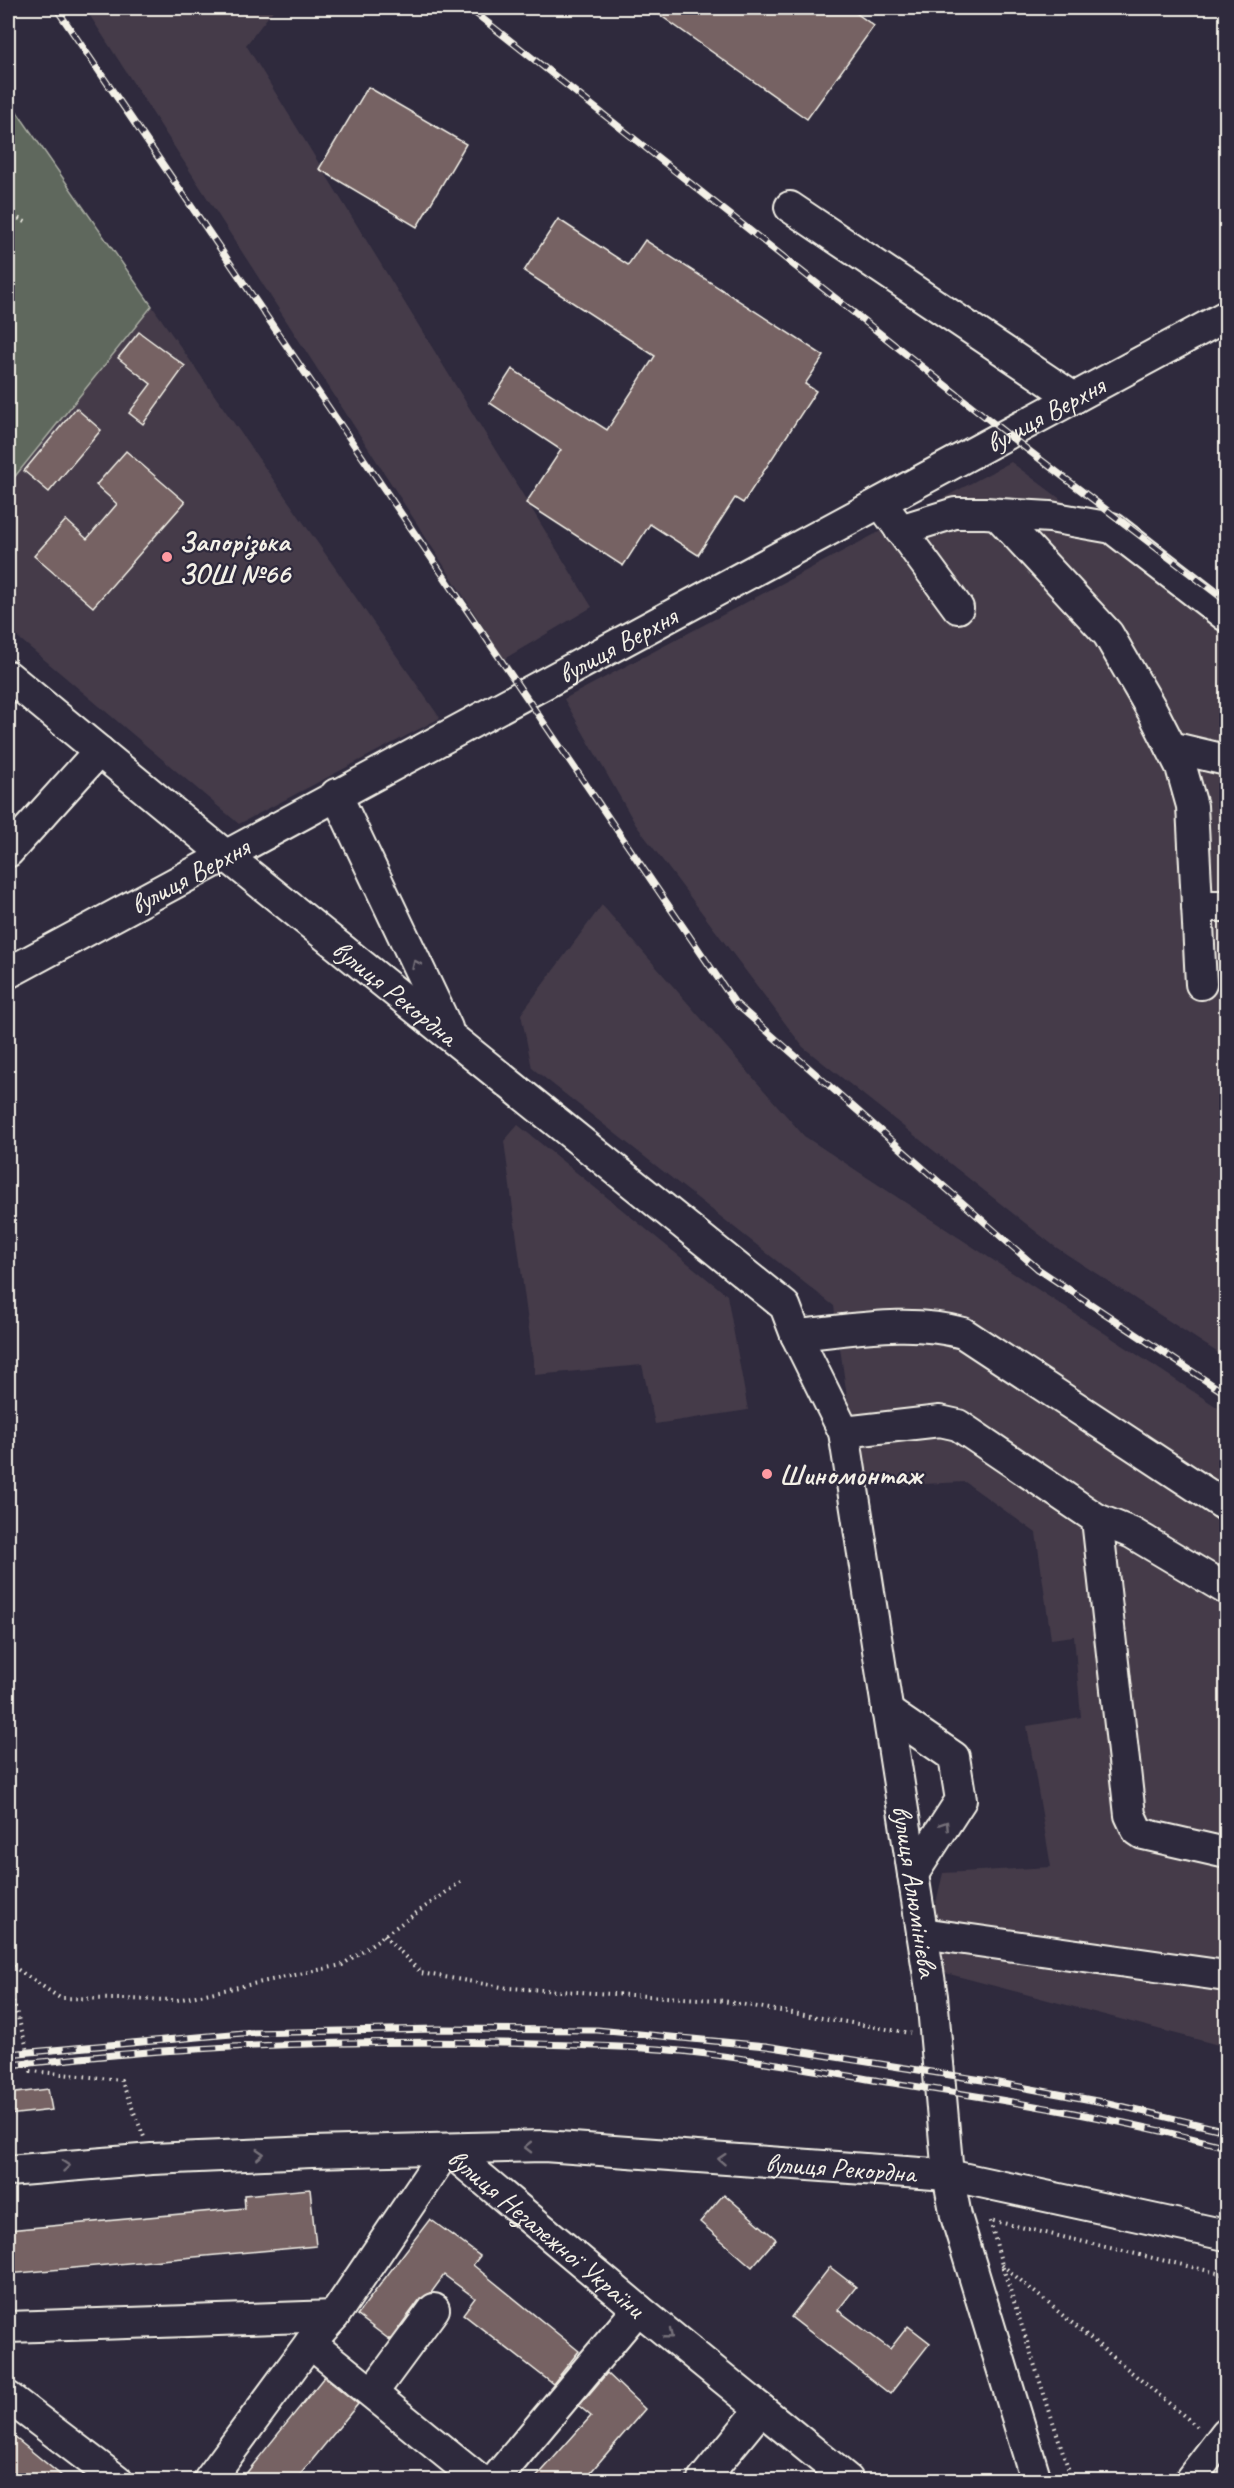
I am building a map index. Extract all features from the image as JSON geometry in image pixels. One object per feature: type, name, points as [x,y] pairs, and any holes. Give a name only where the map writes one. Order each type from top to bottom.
[{"type":"street","points":[[790,207],[1074,398]]},
{"type":"street","name":"вулиця Верхня","points":[[8,973],[224,854],[1227,316]]},
{"type":"street","points":[[880,502],[958,608]]},
{"type":"street","points":[[900,530],[955,513],[1050,517],[1112,528],[1227,616]]},
{"type":"street","points":[[997,514],[1108,634],[1153,712],[1181,767],[1192,806],[1201,984]]},
{"type":"street","name":"вулиця Рекордна","points":[[8,676],[224,854],[785,1306]]},
{"type":"street","points":[[1171,747],[1227,760]]},
{"type":"street","points":[[8,852],[99,751]]},
{"type":"street","points":[[336,794],[451,1036]]},
{"type":"street","points":[[1197,906],[1227,906]]},
{"type":"street","name":"вулиця Алюмінієва","points":[[785,1306],[796,1335],[844,1432],[922,1933],[937,2044],[948,2175],[956,2216],[1036,2481]]},
{"type":"street","points":[[796,1335],[897,1325],[938,1326],[963,1333],[1227,1506]]},
{"type":"street","points":[[844,1432],[940,1421],[958,1425],[1097,1519],[1132,1533],[1227,1589]]},
{"type":"street","points":[[1097,1519],[1130,1815],[1137,1830],[1143,1834],[1227,1853]]},
{"type":"street","points":[[887,1711],[954,1757],[961,1800],[913,1874]]},
{"type":"street","points":[[922,1933],[1227,1976]]},
{"type":"street","name":"вулиця Рекордна","points":[[447,2149],[544,2146],[948,2175],[1227,2235]]},
{"type":"street","points":[[209,2481],[310,2343],[334,2316],[447,2149]]},
{"type":"street","name":"вулиця Незалежної України","points":[[8,2171],[152,2159],[447,2149],[848,2481]]},
{"type":"street","points":[[374,2392],[434,2309]]},
{"type":"street","points":[[495,2481],[638,2309]]},
{"type":"street","points":[[8,2327],[334,2316]]},
{"type":"street","points":[[310,2343],[374,2392],[479,2481]]},
{"type":"street","points":[[8,2397],[117,2481]]},
{"type":"street","points":[[703,2481],[761,2409]]},
{"type":"street","points":[[1190,2481],[1213,2431]]},
{"type":"path","points":[[8,213],[29,224]]},
{"type":"path","points":[[8,1963],[60,1998],[177,2000],[342,1965],[462,1881]]},
{"type":"path","points":[[384,1935],[421,1972],[508,1988],[717,2000],[905,2031],[937,2044]]},
{"type":"path","points":[[8,1984],[28,2051],[30,2071],[121,2080],[152,2159]]},
{"type":"path","points":[[1072,2481],[1002,2265],[990,2220],[1227,2275]]},
{"type":"path","points":[[1002,2265],[1213,2431]]},
{"type":"shaded area","points":[[85,8],[275,8],[246,45],[592,607],[504,659]]},
{"type":"shaded area","points":[[8,99],[152,306],[8,485]]},
{"type":"shaded area","name":"Запорізька ЗОШ №66","points":[[152,306],[440,718],[239,824],[8,629],[8,485]]},
{"type":"shaded area","points":[[1011,462],[1226,623],[1226,1358],[1054,1246],[803,1047],[636,825],[564,699]]},
{"type":"shaded area","points":[[602,905],[804,1136],[1226,1413],[1226,2047],[938,1971],[930,1928],[943,1873],[1051,1867],[1027,1726],[1081,1717],[1074,1636],[1051,1639],[1036,1533],[965,1482],[860,1487],[834,1306],[532,1068],[521,1014]]},
{"type":"shaded area","points":[[518,1125],[727,1295],[748,1410],[655,1424],[642,1365],[535,1375],[504,1141]]},
{"type":"building","points":[[650,8],[849,8],[874,26],[807,119]]},
{"type":"building","points":[[368,87],[466,144],[417,227],[319,169]]},
{"type":"building","points":[[558,219],[628,265],[645,240],[824,356],[805,384],[816,391],[743,503],[735,498],[698,555],[650,524],[623,566],[526,503],[561,450],[490,403],[512,369],[607,430],[655,356],[524,271]]},
{"type":"building","points":[[139,332],[185,366],[143,424],[129,413],[151,384],[118,358]]},
{"type":"building","points":[[76,408],[101,430],[49,492],[24,471]]},
{"type":"building","points":[[126,451],[185,502],[93,607],[34,556],[66,520],[87,539],[117,504],[96,485]]},
{"type":"building","points":[[48,2089],[52,2110],[8,2115],[8,2094]]},
{"type":"building","points":[[310,2189],[316,2246],[8,2274],[8,2230],[245,2208],[244,2195]]},
{"type":"building","points":[[724,2194],[776,2239],[752,2267],[700,2222]]},
{"type":"building","points":[[430,2219],[480,2256],[473,2265],[579,2351],[553,2384],[463,2314],[475,2298],[444,2275],[431,2293],[420,2299],[390,2340],[357,2315]]},
{"type":"building","points":[[830,2267],[856,2287],[838,2310],[890,2349],[908,2326],[930,2343],[890,2394],[791,2317]]},
{"type":"building","points":[[607,2373],[645,2409],[583,2481],[533,2481],[591,2416],[579,2406]]},
{"type":"building","points":[[324,2377],[358,2404],[295,2481],[240,2481]]},
{"type":"building","points":[[8,2432],[68,2481],[8,2481]]},
{"type":"railway","points":[[56,8],[735,1003],[1038,1269],[1226,1394]]},
{"type":"railway","points":[[469,8],[1007,434],[1226,601]]},
{"type":"railway","points":[[8,2054],[243,2033],[436,2029],[597,2030],[766,2046],[982,2080],[1108,2103],[1226,2131]]},
{"type":"railway","points":[[8,2065],[158,2051],[295,2044],[469,2042],[674,2050],[1019,2103],[1102,2118],[1226,2147]]},
{"type":"place","name":"Запорізька ЗОШ №66","points":[[167,557]]},
{"type":"place","name":"Шиномонтаж","points":[[767,1474]]}]
